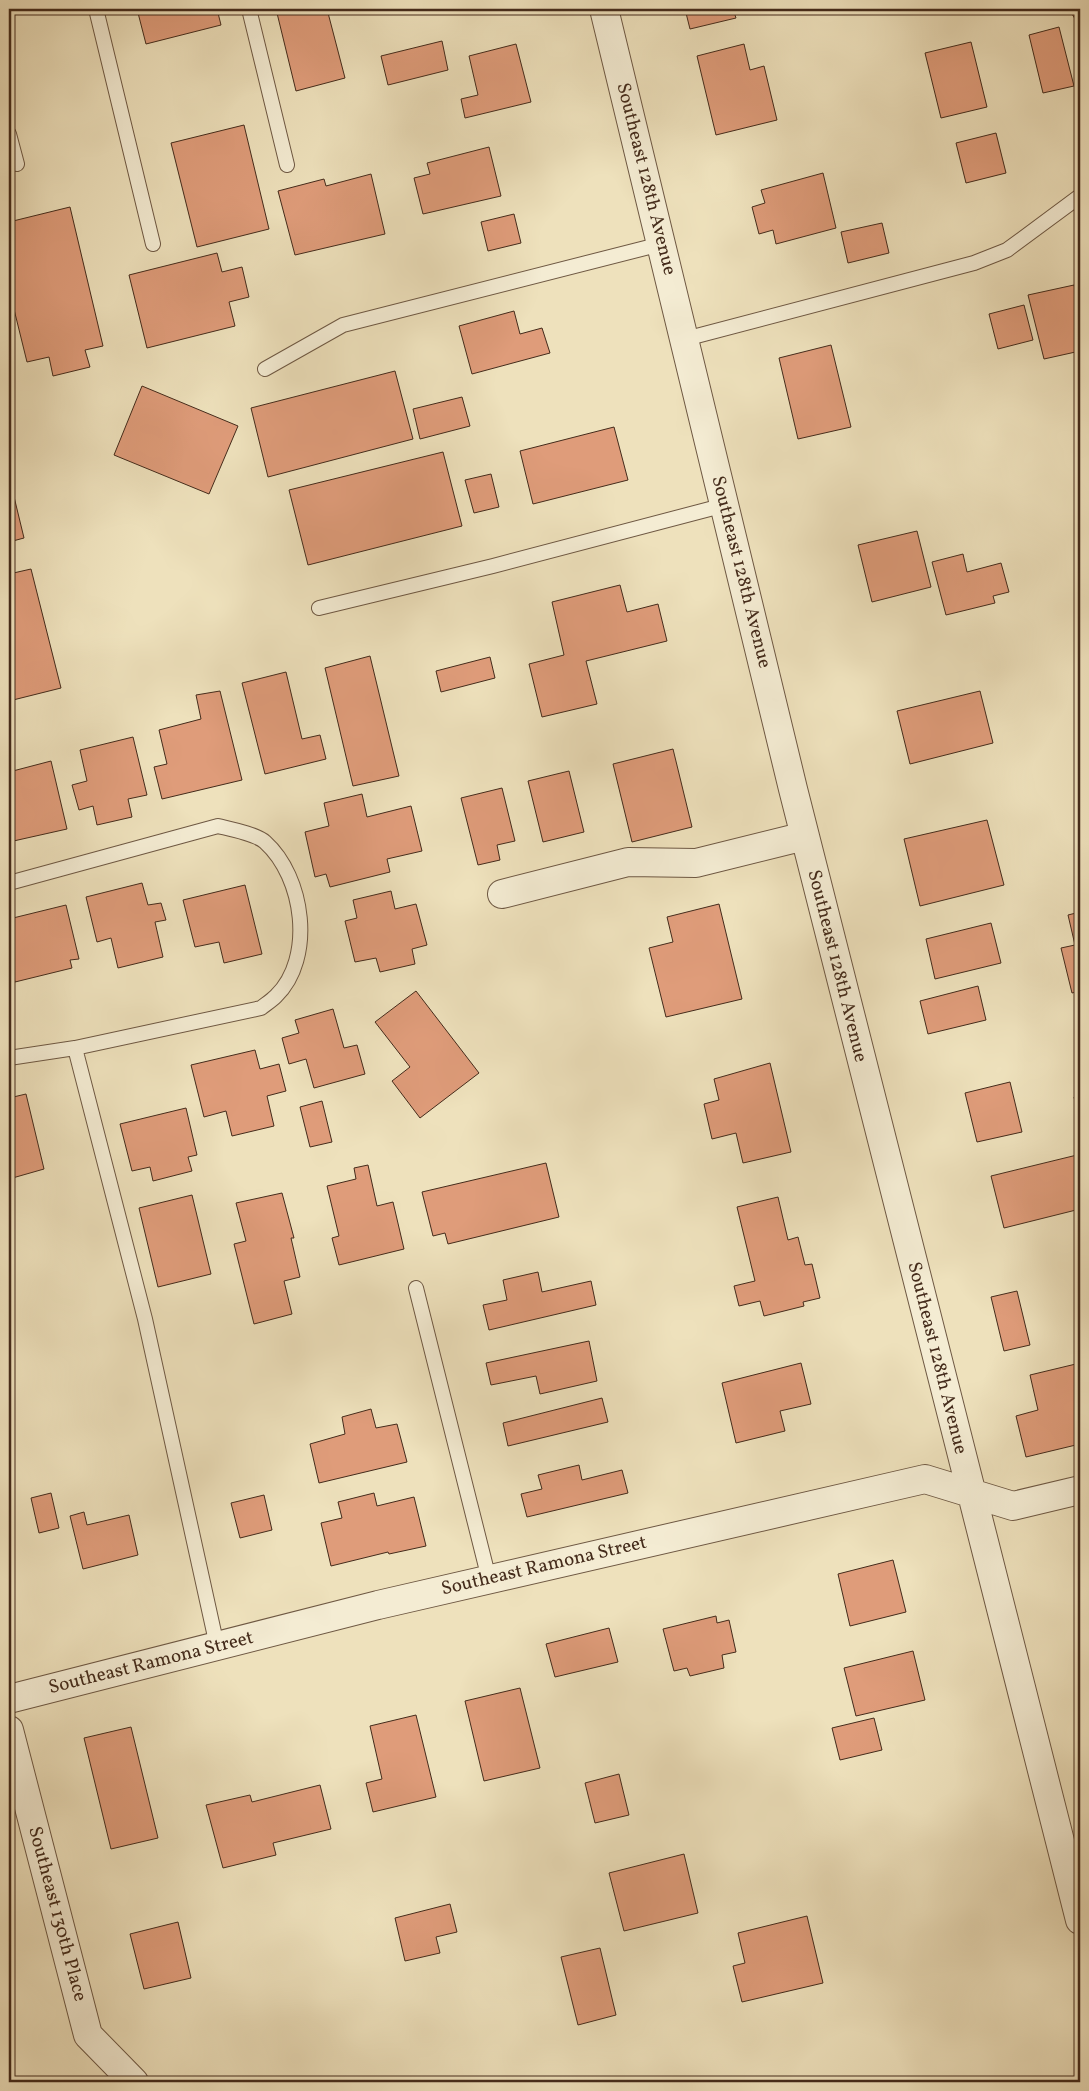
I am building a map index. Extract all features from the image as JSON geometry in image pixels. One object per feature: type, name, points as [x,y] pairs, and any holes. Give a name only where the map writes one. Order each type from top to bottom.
[{"type":"street","name":"Southeast 128th Avenue","points":[[604,9],[804,836],[1080,1920]]},
{"type":"street","points":[[502,894],[628,862],[696,864],[804,836]]},
{"type":"street","name":"Southeast Ramona Street","points":[[9,1699],[489,1579],[925,1479],[1013,1506],[1080,1490]]},
{"type":"street","name":"Southeast 130th Place","points":[[9,1730],[88,2034],[134,2082]]},
{"type":"lane","points":[[96,9],[152,244]]},
{"type":"lane","points":[[248,9],[287,166]]},
{"type":"lane","points":[[9,134],[17,164]]},
{"type":"lane","points":[[685,339],[974,263],[1008,250],[1080,196]]},
{"type":"lane","points":[[265,369],[344,325],[662,244]]},
{"type":"lane","points":[[319,608],[493,566],[725,505]]},
{"type":"lane","points":[[9,883],[218,826],[264,841],[292,880],[299,905],[301,929],[298,954],[288,978],[277,996],[261,1008],[76,1048],[9,1058]]},
{"type":"lane","points":[[76,1048],[145,1319],[217,1646]]},
{"type":"lane","points":[[416,1288],[489,1579]]},
{"type":"building","points":[[137,9],[217,9],[221,25],[146,44]]},
{"type":"building","points":[[276,9],[327,9],[345,78],[296,91]]},
{"type":"building","points":[[685,9],[733,9],[736,18],[690,29]]},
{"type":"building","points":[[1069,9],[1080,9],[1080,27]]},
{"type":"building","points":[[1059,27],[1074,86],[1043,93],[1029,35]]},
{"type":"building","points":[[442,41],[448,70],[388,85],[381,56]]},
{"type":"building","points":[[971,42],[987,107],[941,118],[925,53]]},
{"type":"building","points":[[516,44],[531,102],[465,118],[461,99],[478,95],[469,56]]},
{"type":"building","points":[[744,44],[750,70],[764,66],[777,120],[716,135],[697,56]]},
{"type":"building","points":[[244,125],[269,229],[197,247],[171,143]]},
{"type":"building","points":[[996,133],[1006,173],[966,183],[956,143]]},
{"type":"building","points":[[489,147],[501,196],[423,214],[414,178],[430,174],[427,163]]},
{"type":"building","points":[[823,173],[836,228],[776,244],[773,230],[759,234],[752,207],[765,203],[761,190]]},
{"type":"building","points":[[371,174],[385,234],[295,255],[278,191],[324,179],[326,186]]},
{"type":"building","points":[[70,207],[103,346],[85,350],[90,367],[53,376],[49,357],[27,362],[9,289],[9,222]]},
{"type":"building","points":[[514,214],[521,243],[488,251],[481,222]]},
{"type":"building","points":[[882,223],[889,253],[848,263],[841,232]]},
{"type":"building","points":[[217,253],[222,272],[242,267],[249,297],[229,302],[235,326],[147,348],[129,275]]},
{"type":"building","points":[[1074,285],[1080,312],[1080,351],[1044,359],[1028,295]]},
{"type":"building","points":[[1024,305],[1033,340],[998,349],[989,314]]},
{"type":"building","points":[[514,311],[520,334],[542,328],[550,353],[472,374],[459,326]]},
{"type":"building","points":[[831,345],[851,427],[798,439],[779,358]]},
{"type":"building","points":[[395,371],[413,439],[268,477],[251,408]]},
{"type":"building","points":[[142,386],[238,426],[209,494],[114,455]]},
{"type":"building","points":[[462,397],[470,426],[420,439],[413,409]]},
{"type":"building","points":[[614,427],[628,480],[533,504],[520,451]]},
{"type":"building","points":[[443,452],[462,526],[308,565],[289,490]]},
{"type":"building","points":[[491,474],[499,507],[474,513],[465,480]]},
{"type":"building","points":[[9,476],[24,538],[9,542]]},
{"type":"building","points":[[917,531],[931,587],[872,602],[858,545]]},
{"type":"building","points":[[963,554],[967,572],[1001,563],[1009,592],[993,596],[995,603],[946,615],[932,562]]},
{"type":"building","points":[[31,569],[61,688],[9,701],[9,574]]},
{"type":"building","points":[[620,585],[627,612],[658,604],[667,641],[586,661],[597,704],[542,717],[529,664],[564,655],[552,602]]},
{"type":"building","points":[[370,656],[399,776],[353,786],[325,668]]},
{"type":"building","points":[[490,657],[495,678],[441,692],[436,671]]},
{"type":"building","points":[[286,672],[302,739],[320,735],[326,759],[265,774],[242,683]]},
{"type":"building","points":[[220,691],[242,780],[162,799],[154,767],[167,764],[159,730],[201,719],[196,695]]},
{"type":"building","points":[[980,691],[993,743],[910,764],[897,711]]},
{"type":"building","points":[[133,737],[147,795],[128,799],[132,817],[97,825],[93,806],[79,810],[72,785],[87,781],[80,750]]},
{"type":"building","points":[[673,749],[692,827],[632,842],[613,764]]},
{"type":"building","points":[[51,761],[67,829],[9,842],[9,772]]},
{"type":"building","points":[[569,771],[584,832],[543,842],[528,781]]},
{"type":"building","points":[[502,788],[515,841],[497,845],[500,860],[478,865],[461,798]]},
{"type":"building","points":[[362,794],[367,817],[411,806],[422,851],[387,859],[390,872],[330,887],[326,874],[315,877],[305,832],[329,826],[324,803]]},
{"type":"building","points":[[987,820],[1004,885],[920,906],[904,839]]},
{"type":"building","points":[[142,883],[148,905],[161,903],[166,920],[155,922],[163,957],[118,968],[111,938],[97,942],[86,897]]},
{"type":"building","points":[[245,885],[262,954],[224,963],[219,942],[195,947],[183,900]]},
{"type":"building","points":[[391,891],[395,909],[416,904],[427,945],[412,949],[415,964],[380,972],[376,958],[355,962],[345,921],[357,918],[353,900]]},
{"type":"building","points":[[719,904],[742,999],[666,1017],[649,948],[673,942],[667,917]]},
{"type":"building","points":[[66,905],[79,959],[70,960],[72,968],[15,982],[9,956],[9,919]]},
{"type":"building","points":[[1080,912],[1080,991],[1072,993],[1061,948],[1075,945],[1068,915]]},
{"type":"building","points":[[991,923],[1001,963],[935,979],[926,939]]},
{"type":"building","points":[[978,986],[986,1020],[928,1034],[920,1001]]},
{"type":"building","points":[[416,991],[479,1073],[420,1118],[392,1081],[410,1067],[375,1022]]},
{"type":"building","points":[[333,1009],[344,1048],[357,1045],[365,1074],[314,1088],[306,1059],[289,1064],[282,1038],[299,1033],[295,1020]]},
{"type":"building","points":[[255,1050],[260,1069],[279,1064],[286,1091],[267,1096],[274,1126],[232,1136],[226,1111],[204,1117],[191,1065]]},
{"type":"building","points":[[770,1063],[791,1152],[743,1163],[736,1133],[712,1139],[704,1104],[719,1100],[714,1079]]},
{"type":"building","points":[[1010,1082],[1022,1132],[977,1142],[965,1093]]},
{"type":"building","points":[[26,1094],[44,1169],[9,1179],[9,1098]]},
{"type":"building","points":[[1080,1096],[1080,1124],[1074,1097]]},
{"type":"building","points":[[322,1101],[332,1142],[310,1147],[300,1107]]},
{"type":"building","points":[[186,1108],[197,1155],[188,1157],[192,1171],[153,1181],[150,1167],[132,1171],[120,1124]]},
{"type":"building","points":[[1077,1155],[1080,1168],[1080,1209],[1004,1228],[991,1176]]},
{"type":"building","points":[[546,1163],[559,1217],[448,1244],[445,1233],[433,1236],[422,1192]]},
{"type":"building","points":[[368,1165],[377,1206],[393,1202],[404,1249],[339,1265],[332,1238],[339,1236],[327,1186],[356,1179],[354,1168]]},
{"type":"building","points":[[282,1193],[294,1238],[291,1238],[300,1277],[284,1281],[292,1314],[254,1324],[234,1244],[246,1241],[236,1203]]},
{"type":"building","points":[[192,1195],[211,1274],[158,1287],[139,1208]]},
{"type":"building","points":[[778,1197],[788,1240],[798,1237],[805,1265],[812,1264],[820,1298],[803,1302],[804,1306],[764,1316],[760,1301],[739,1306],[734,1286],[755,1281],[737,1207]]},
{"type":"building","points":[[538,1272],[542,1292],[591,1281],[596,1305],[489,1330],[483,1305],[507,1300],[503,1280]]},
{"type":"building","points":[[1017,1291],[1030,1345],[1004,1351],[991,1297]]},
{"type":"building","points":[[589,1341],[597,1381],[540,1394],[536,1376],[491,1385],[486,1363]]},
{"type":"building","points":[[801,1363],[811,1404],[780,1411],[785,1431],[736,1443],[722,1383]]},
{"type":"building","points":[[1080,1363],[1080,1444],[1026,1457],[1016,1416],[1038,1410],[1030,1375]]},
{"type":"building","points":[[602,1398],[608,1422],[508,1446],[503,1423]]},
{"type":"building","points":[[371,1409],[376,1428],[397,1424],[407,1462],[319,1483],[310,1444],[345,1434],[342,1417]]},
{"type":"building","points":[[579,1465],[582,1480],[622,1470],[628,1493],[527,1517],[521,1494],[542,1489],[538,1475]]},
{"type":"building","points":[[51,1493],[59,1528],[39,1533],[31,1498]]},
{"type":"building","points":[[374,1493],[377,1506],[414,1497],[426,1546],[389,1554],[388,1552],[331,1566],[321,1523],[342,1518],[338,1502]]},
{"type":"building","points":[[264,1495],[272,1530],[240,1538],[231,1503]]},
{"type":"building","points":[[84,1512],[87,1525],[129,1515],[138,1555],[83,1569],[70,1516]]},
{"type":"building","points":[[893,1560],[906,1612],[850,1626],[838,1574]]},
{"type":"building","points":[[716,1616],[717,1623],[729,1620],[736,1652],[722,1655],[724,1668],[690,1676],[687,1668],[674,1671],[663,1629]]},
{"type":"building","points":[[609,1628],[618,1662],[555,1677],[546,1644]]},
{"type":"building","points":[[913,1651],[925,1700],[856,1716],[844,1668]]},
{"type":"building","points":[[520,1688],[540,1768],[484,1781],[465,1701]]},
{"type":"building","points":[[416,1715],[436,1797],[373,1812],[366,1783],[382,1779],[370,1726]]},
{"type":"building","points":[[874,1718],[882,1750],[840,1760],[832,1728]]},
{"type":"building","points":[[131,1727],[158,1838],[111,1849],[84,1738]]},
{"type":"building","points":[[619,1774],[629,1815],[595,1823],[585,1783]]},
{"type":"building","points":[[320,1785],[331,1829],[273,1843],[276,1855],[223,1868],[206,1805],[250,1795],[252,1802]]},
{"type":"building","points":[[684,1854],[698,1913],[624,1931],[609,1873]]},
{"type":"building","points":[[450,1904],[457,1932],[436,1937],[440,1953],[405,1961],[395,1918]]},
{"type":"building","points":[[807,1916],[823,1983],[742,2002],[733,1966],[745,1963],[738,1933]]},
{"type":"building","points":[[178,1922],[191,1978],[144,1989],[130,1934]]},
{"type":"building","points":[[600,1948],[616,2015],[578,2025],[561,1957]]}]
